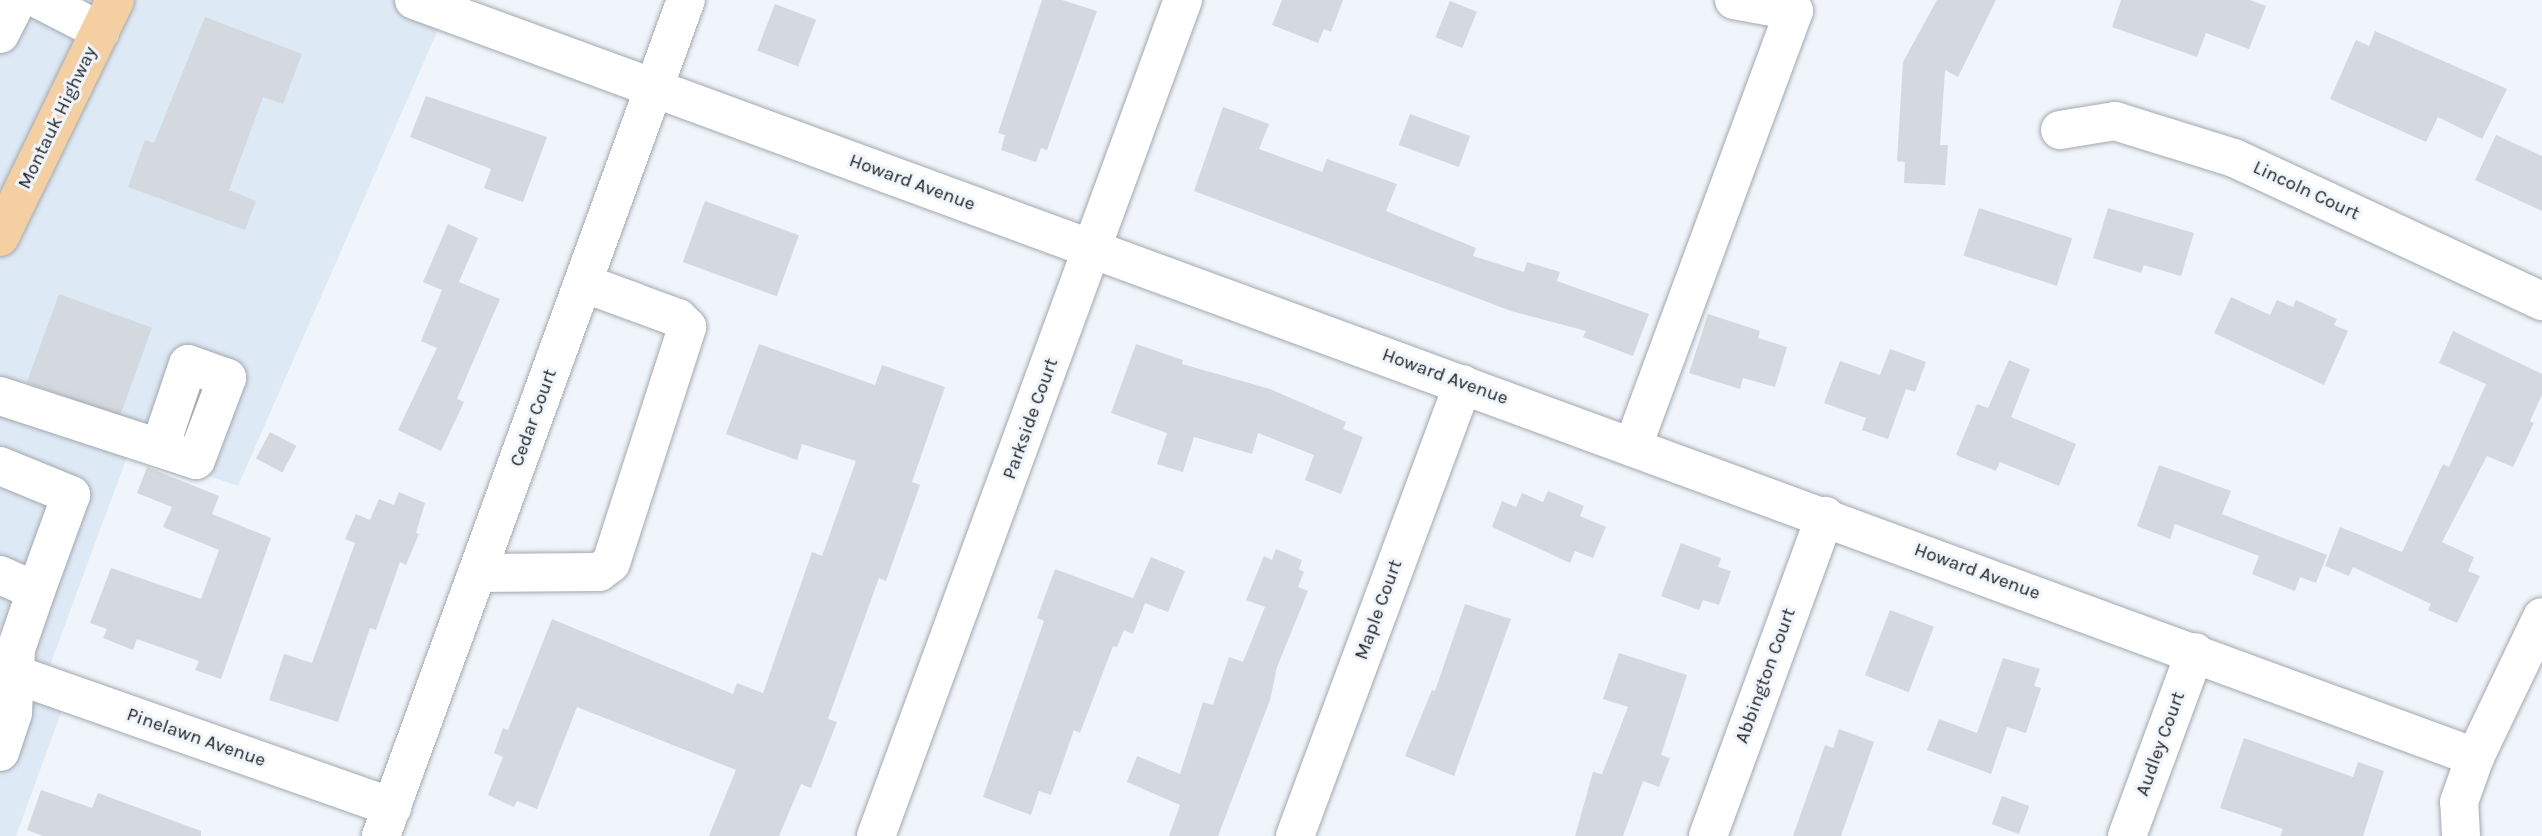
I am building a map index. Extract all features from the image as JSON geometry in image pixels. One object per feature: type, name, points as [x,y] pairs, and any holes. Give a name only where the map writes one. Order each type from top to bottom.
[{"type":"main road","name":"Montauk Highway","points":[[0,237],[108,16]]},
{"type":"street","points":[[0,34],[17,0]]},
{"type":"street","points":[[40,0],[108,16]]},
{"type":"street","name":"Howard Avenue","points":[[414,0],[2196,652],[2475,757]]},
{"type":"street","name":"Cedar Court","points":[[386,821],[686,0]]},
{"type":"street","name":"Parkside Court","points":[[876,836],[1094,249],[1183,0]]},
{"type":"street","points":[[1633,446],[1794,11],[1734,0]]},
{"type":"street","name":"Lincoln Court","points":[[2060,130],[2115,121],[2234,158],[2542,301]]},
{"type":"street","points":[[477,573],[599,572],[611,564],[687,327],[678,318],[583,283]]},
{"type":"street","name":"Maple Court","points":[[1295,836],[1463,384]]},
{"type":"street","points":[[0,396],[160,447]]},
{"type":"street","points":[[0,466],[71,495],[9,672],[2,740]]},
{"type":"street","name":"Abbington Court","points":[[1708,836],[1825,516]]},
{"type":"street","points":[[0,575],[36,591]]},
{"type":"street","points":[[2461,836],[2459,802],[2475,757],[2542,617]]},
{"type":"street","name":"Audley Court","points":[[2127,836],[2196,652]]},
{"type":"street","name":"Pinelawn Avenue","points":[[9,672],[386,821]]},
{"type":"shaded area","points":[[0,0],[451,0],[238,486],[130,449],[40,692],[65,702],[16,836],[0,836]]},
{"type":"building","points":[[1042,0],[1062,0],[1097,11],[1047,150],[1041,148],[1036,162],[1001,150],[1005,135],[998,133]]},
{"type":"building","points":[[1282,0],[1343,0],[1331,32],[1324,29],[1318,43],[1272,25]]},
{"type":"building","points":[[1937,0],[1996,0],[1958,77],[1945,70],[1940,145],[1948,145],[1945,185],[1904,183],[1905,162],[1897,161],[1903,62]]},
{"type":"building","points":[[2121,0],[2250,0],[2266,6],[2249,49],[2206,33],[2197,57],[2112,27]]},
{"type":"building","points":[[1450,1],[1477,12],[1462,48],[1435,37]]},
{"type":"building","points":[[775,4],[816,20],[798,66],[757,51]]},
{"type":"building","points":[[205,17],[302,54],[283,104],[263,97],[229,190],[256,201],[245,230],[128,187],[145,140],[154,143]]},
{"type":"building","points":[[2375,31],[2507,89],[2482,139],[2438,117],[2426,142],[2330,99],[2356,40],[2369,46]]},
{"type":"building","points":[[426,96],[547,137],[523,202],[484,188],[491,169],[410,137]]},
{"type":"building","points":[[1223,107],[1269,124],[1259,149],[1322,172],[1327,159],[1397,184],[1386,211],[1476,248],[1473,256],[1524,272],[1527,262],[1560,272],[1557,281],[1649,314],[1633,356],[1583,337],[1586,331],[1511,311],[1194,191]]},
{"type":"building","points":[[1410,114],[1470,136],[1459,167],[1399,145]]},
{"type":"building","points":[[2496,135],[2542,156],[2542,211],[2475,180]]},
{"type":"building","points":[[705,201],[799,235],[777,296],[683,262]]},
{"type":"building","points":[[1979,208],[2072,238],[2057,286],[1964,256]]},
{"type":"building","points":[[2108,208],[2194,233],[2181,276],[2144,265],[2141,273],[2093,258]]},
{"type":"building","points":[[448,224],[478,238],[459,282],[500,299],[457,399],[464,402],[441,451],[398,430],[437,348],[421,341],[442,290],[423,282]]},
{"type":"building","points":[[59,294],[152,328],[120,416],[27,382]]},
{"type":"building","points":[[2231,297],[2270,315],[2277,300],[2293,307],[2296,300],[2337,319],[2334,325],[2348,331],[2324,385],[2214,333]]},
{"type":"building","points":[[1708,314],[1760,331],[1758,338],[1787,347],[1775,387],[1743,378],[1740,389],[1689,373]]},
{"type":"building","points":[[2453,331],[2542,374],[2542,395],[2530,421],[2534,423],[2513,467],[2487,456],[2442,542],[2474,557],[2468,571],[2480,576],[2457,623],[2428,610],[2431,604],[2353,567],[2349,576],[2325,566],[2340,527],[2402,552],[2443,464],[2449,467],[2486,384],[2439,363]]},
{"type":"building","points":[[759,344],[875,385],[882,365],[945,387],[912,482],[920,485],[886,581],[879,578],[828,719],[837,722],[811,788],[801,784],[779,836],[709,836],[736,770],[577,707],[537,809],[517,801],[514,807],[488,795],[503,757],[494,753],[503,728],[508,730],[552,619],[733,694],[737,683],[763,693],[812,552],[822,556],[856,461],[802,444],[797,460],[726,434]]},
{"type":"building","points":[[1136,344],[1183,360],[1182,364],[1270,389],[1346,422],[1343,429],[1363,437],[1341,494],[1305,480],[1314,455],[1258,433],[1252,454],[1194,437],[1183,472],[1157,464],[1167,433],[1111,413]]},
{"type":"building","points":[[1890,349],[1926,362],[1915,392],[1906,389],[1888,439],[1862,430],[1866,418],[1824,403],[1840,361],[1880,375]]},
{"type":"building","points":[[2009,360],[2030,369],[2011,417],[2076,444],[2059,486],[2000,462],[1996,471],[1956,455],[1977,404],[1988,408]]},
{"type":"building","points":[[270,432],[296,446],[282,473],[256,458]]},
{"type":"building","points":[[2159,465],[2231,491],[2222,514],[2327,555],[2316,583],[2300,577],[2295,591],[2252,574],[2259,556],[2175,524],[2170,539],[2137,526]]},
{"type":"building","points":[[147,467],[219,496],[212,514],[271,538],[221,679],[195,670],[199,661],[137,639],[133,650],[103,638],[107,629],[90,623],[111,568],[201,599],[219,550],[163,527],[172,507],[137,493]]},
{"type":"building","points":[[1548,491],[1584,506],[1580,516],[1606,527],[1593,558],[1575,551],[1570,563],[1492,527],[1502,501],[1516,507],[1522,493],[1543,502]]},
{"type":"building","points":[[399,492],[425,503],[416,533],[419,534],[406,565],[400,562],[376,630],[370,628],[338,722],[269,700],[284,654],[312,663],[355,543],[345,539],[356,514],[370,520],[379,499],[394,505]]},
{"type":"building","points":[[1681,543],[1721,558],[1718,567],[1731,571],[1719,605],[1703,600],[1699,610],[1661,596]]},
{"type":"building","points":[[1276,549],[1302,560],[1299,569],[1304,572],[1298,587],[1308,591],[1277,667],[1270,700],[1218,836],[1169,836],[1180,805],[1127,782],[1137,756],[1180,774],[1203,702],[1213,705],[1229,657],[1243,662],[1265,607],[1246,600],[1264,556],[1272,560]]},
{"type":"building","points":[[1151,557],[1185,571],[1168,612],[1145,603],[1133,634],[1124,630],[1117,647],[1113,646],[1080,733],[1074,730],[1051,795],[1039,791],[1031,815],[983,797],[1044,621],[1037,618],[1055,569],[1138,600],[1133,598]]},
{"type":"building","points":[[1465,604],[1511,619],[1454,776],[1405,756],[1432,690],[1435,691]]},
{"type":"building","points":[[1890,610],[1934,627],[1909,692],[1865,675]]},
{"type":"building","points":[[1619,653],[1687,675],[1661,755],[1670,758],[1659,787],[1643,781],[1623,836],[1575,836],[1593,772],[1602,774],[1628,707],[1603,699]]},
{"type":"building","points":[[2003,658],[2040,669],[2034,686],[2041,688],[2026,733],[2007,727],[1991,774],[1927,750],[1939,719],[1977,733]]},
{"type":"building","points":[[1839,729],[1874,742],[1841,836],[1793,836],[1825,745],[1833,748]]},
{"type":"building","points":[[2244,738],[2353,777],[2358,762],[2384,771],[2363,836],[2280,836],[2283,829],[2220,808]]},
{"type":"building","points":[[41,790],[92,808],[98,793],[201,831],[201,836],[43,836],[27,830]]},
{"type":"building","points":[[2002,796],[2029,806],[2019,834],[1992,824]]}]
